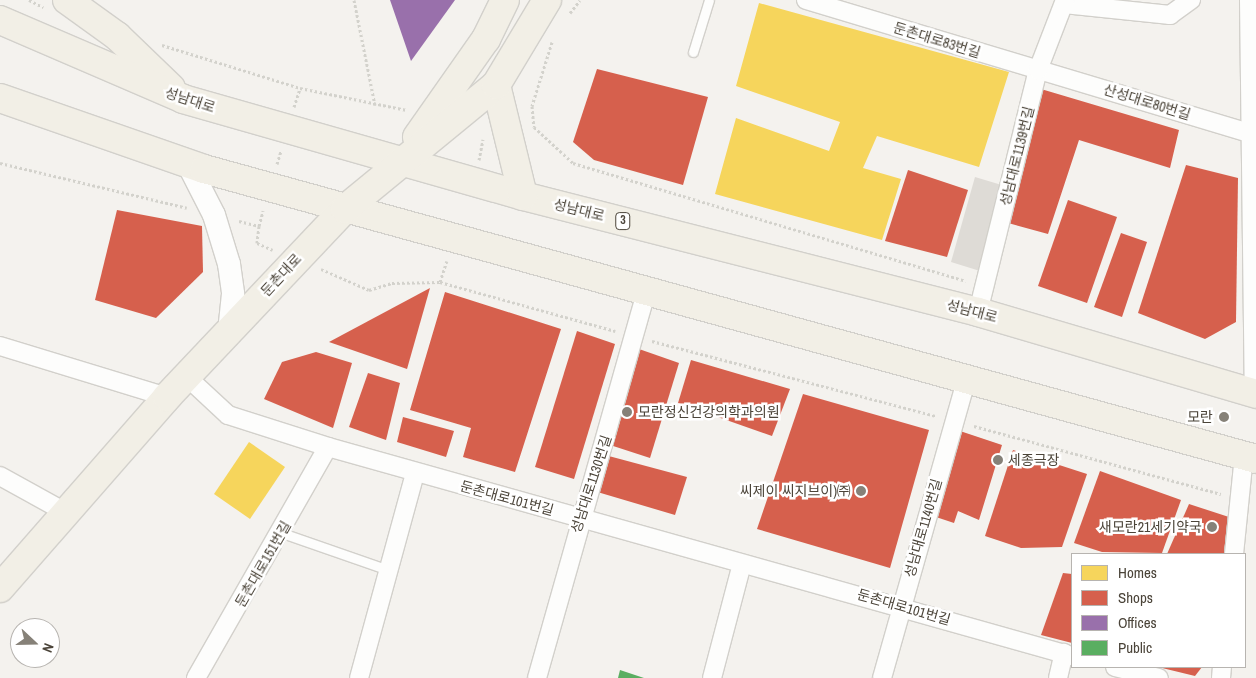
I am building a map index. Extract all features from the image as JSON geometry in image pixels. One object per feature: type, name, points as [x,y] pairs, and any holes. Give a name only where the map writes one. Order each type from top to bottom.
[{"type":"main road","points":[[67,0],[117,36],[183,99]]},
{"type":"main road","name":"둔촌대로","points":[[402,159],[486,39],[505,0]]},
{"type":"main road","name":"둔촌대로","points":[[0,588],[167,397],[345,208],[402,159],[496,85],[556,10]]},
{"type":"main road","name":"성남대로","points":[[0,20],[183,99],[402,159],[523,196],[982,299],[1255,394]]},
{"type":"main road","points":[[496,85],[523,196]]},
{"type":"main road","points":[[0,98],[188,164],[270,188],[1250,457]]},
{"type":"street","name":"둔촌대로83번길","points":[[806,0],[838,5],[1038,70]]},
{"type":"street","name":"성남대로1139번길","points":[[982,299],[1038,70],[1065,2],[1170,15],[1191,0]]},
{"type":"street","points":[[1249,0],[1254,134],[1255,394]]},
{"type":"street","name":"산성대로80번길","points":[[1038,70],[1254,134]]},
{"type":"street","points":[[188,164],[214,215],[232,284],[229,331]]},
{"type":"street","name":"성남대로1130번길","points":[[536,678],[579,517],[604,449],[647,290]]},
{"type":"street","points":[[0,346],[167,397]]},
{"type":"street","name":"둔촌대로101번길","points":[[187,377],[228,415],[328,447],[742,564],[902,605],[1068,654],[1058,678]]},
{"type":"street","name":"성남대로1140번길","points":[[882,678],[953,421],[967,378]]},
{"type":"street","name":"둔촌대로151번길","points":[[196,678],[282,533],[328,447]]},
{"type":"street","points":[[1234,553],[1239,499],[1250,457]]},
{"type":"street","points":[[359,678],[415,473]]},
{"type":"street","points":[[0,476],[67,513]]},
{"type":"street","points":[[712,678],[742,564]]},
{"type":"street","points":[[1119,668],[1159,678]]},
{"type":"lane","points":[[693,52],[709,0]]},
{"type":"lane","points":[[282,533],[388,570]]},
{"type":"path","points":[[151,41],[300,88],[375,106],[354,0]]},
{"type":"path","points":[[556,10],[580,0]]},
{"type":"path","points":[[555,32],[532,106],[534,128],[574,163],[982,299]]},
{"type":"path","points":[[257,243],[259,226],[300,88]]},
{"type":"path","points":[[482,148],[483,133]]},
{"type":"path","points":[[0,163],[259,226]]},
{"type":"path","points":[[369,290],[392,282],[440,282],[1239,499]]},
{"type":"building: Homes","points":[[759,3],[1009,72],[979,167],[877,136],[863,168],[901,179],[882,240],[715,194],[736,118],[829,151],[840,122],[736,86]]},
{"type":"building: Homes","points":[[249,442],[285,467],[250,519],[214,494]]},
{"type":"building: Shops","points":[[597,69],[708,97],[683,185],[594,160],[573,142]]},
{"type":"building: Shops","points":[[1041,89],[1179,130],[1170,168],[1079,140],[1048,234],[1001,221]]},
{"type":"building: Shops","points":[[1186,165],[1238,178],[1236,322],[1205,339],[1138,313]]},
{"type":"building: Shops","points":[[908,170],[968,190],[947,257],[885,241]]},
{"type":"building: Shops","points":[[1068,200],[1117,217],[1087,303],[1038,286]]},
{"type":"building: Shops","points":[[117,210],[202,226],[203,272],[156,318],[95,300]]},
{"type":"building: Shops","points":[[1121,233],[1147,242],[1122,317],[1094,307]]},
{"type":"building: Shops","points":[[430,288],[407,369],[329,342]]},
{"type":"building: Shops","points":[[445,292],[561,329],[515,472],[463,457],[471,428],[410,410]]},
{"type":"building: Shops","points":[[577,331],[615,344],[574,479],[535,467]]},
{"type":"building: Shops","points":[[639,349],[679,363],[650,458],[607,444]]},
{"type":"building: Shops","points":[[316,352],[352,363],[333,428],[264,399],[282,362]]},
{"type":"building: Shops","points":[[691,360],[790,389],[772,436],[678,403]]},
{"type":"building: Shops","points":[[368,373],[400,383],[386,440],[349,427]]},
{"type":"building: Shops","points":[[803,394],[929,430],[890,568],[757,529]]},
{"type":"building: Shops","points":[[403,417],[454,431],[446,457],[397,442]]},
{"type":"building: Shops","points":[[957,430],[1002,445],[979,520],[958,511],[954,523],[927,514]]},
{"type":"building: Shops","points":[[1013,450],[1087,474],[1062,547],[1021,548],[985,536]]},
{"type":"building: Shops","points":[[605,455],[687,477],[675,515],[594,491]]},
{"type":"building: Shops","points":[[1100,471],[1181,500],[1162,553],[1102,552],[1074,543]]},
{"type":"building: Shops","points":[[1189,504],[1232,518],[1225,553],[1167,553]]},
{"type":"building: Shops","points":[[1063,573],[1071,574],[1071,643],[1041,635]]},
{"type":"building: Shops","points":[[1162,668],[1201,668],[1195,676]]},
{"type":"building: Offices","points":[[390,0],[455,0],[411,61]]},
{"type":"building: Public","points":[[620,670],[644,678],[618,678]]},
{"type":"building: Other","points":[[975,177],[1005,186],[980,271],[951,262]]},
{"type":"place","name":"모란정신건강의학과의원","points":[[627,412]]},
{"type":"place","name":"모란","points":[[1224,417]]},
{"type":"place","name":"세종극장","points":[[998,460]]},
{"type":"place","name":"씨제이 씨지브이)㈜","points":[[861,491]]},
{"type":"place","name":"새모란21세기약국","points":[[1212,527]]}]
